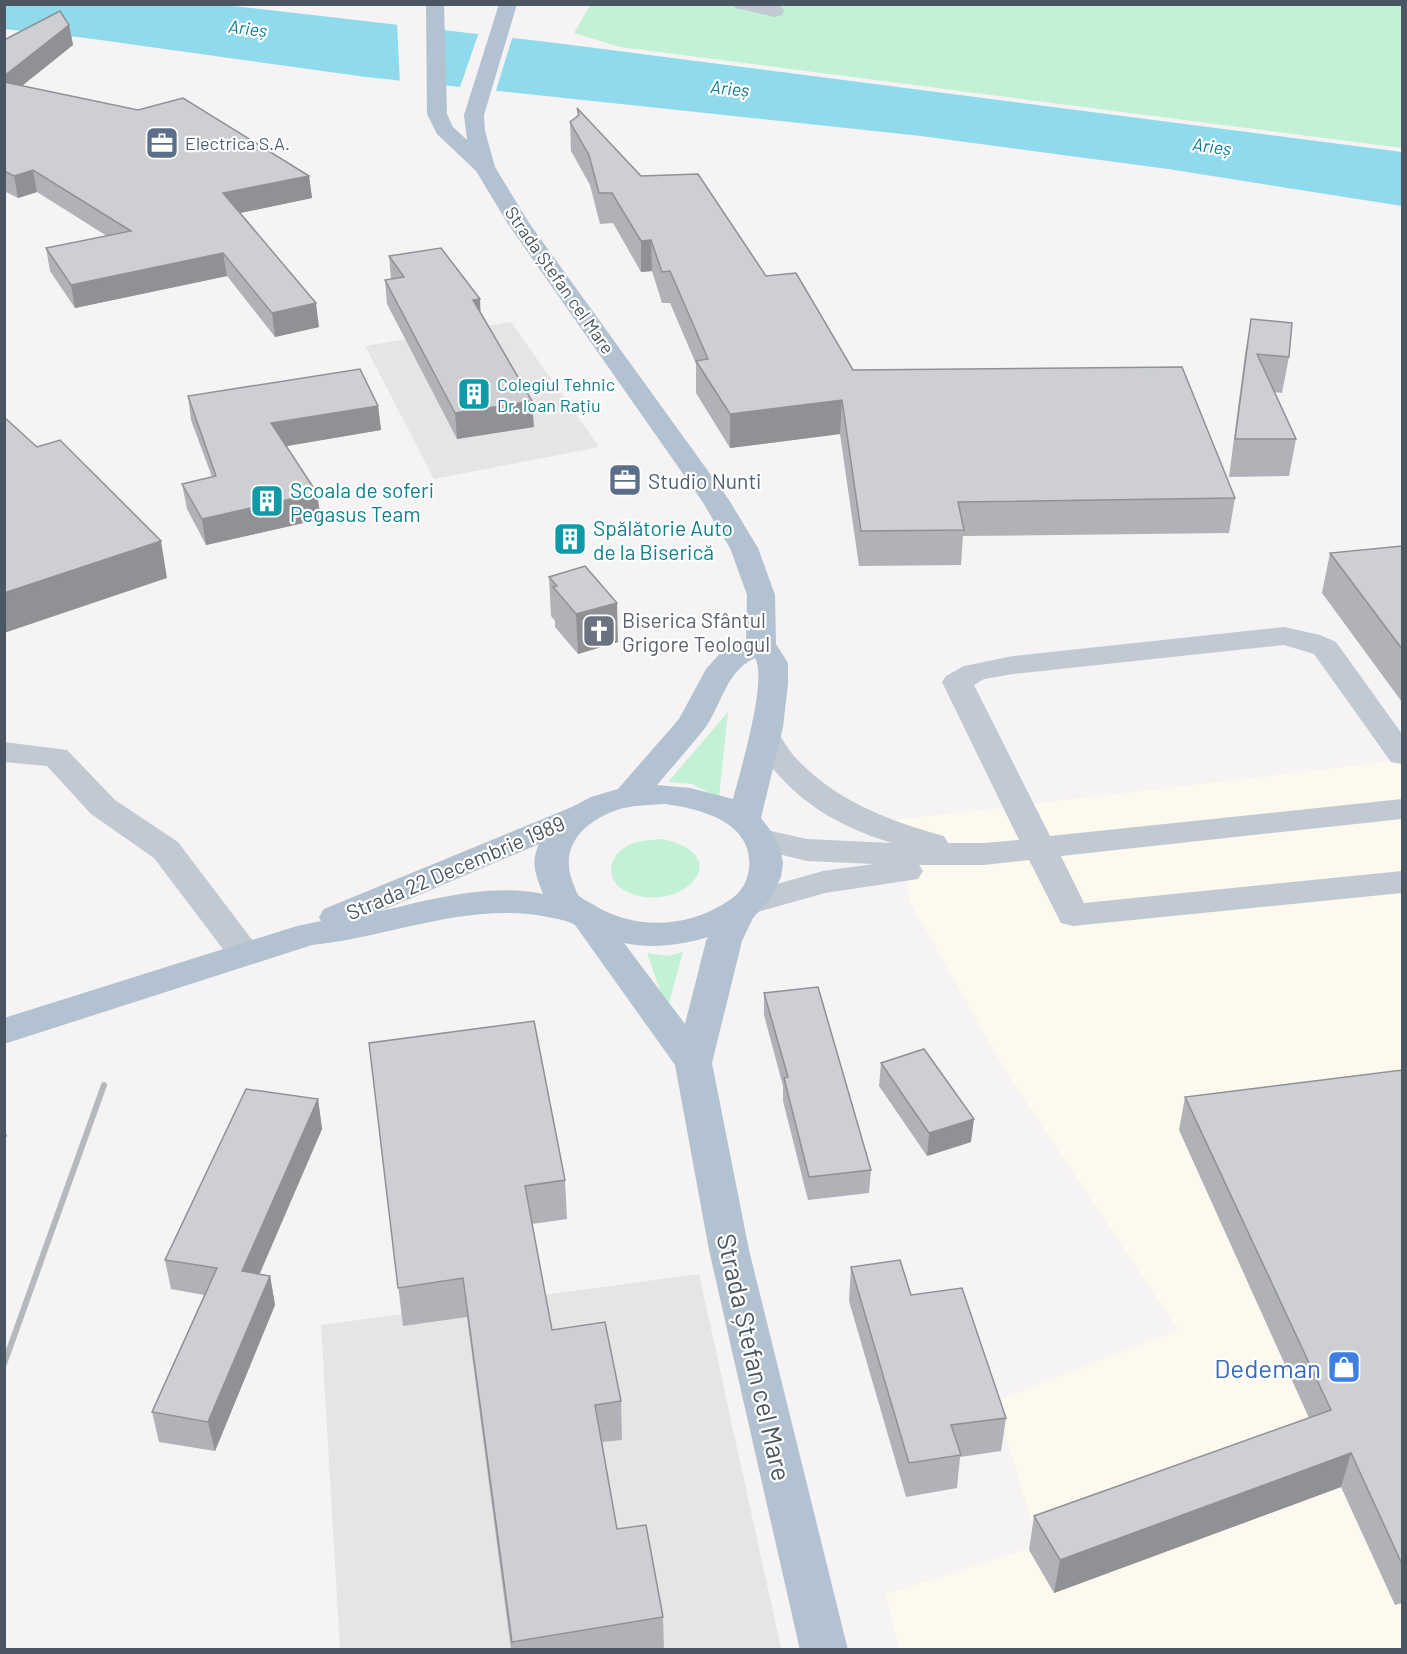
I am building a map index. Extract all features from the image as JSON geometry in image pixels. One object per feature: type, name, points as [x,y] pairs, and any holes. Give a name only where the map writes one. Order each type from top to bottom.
[{"type":"main road","name":"Strada Ștefan cel Mare","points":[[434,6],[437,114],[444,130],[484,167],[519,224],[715,500],[744,548],[761,595],[761,644],[773,663],[773,684],[753,830]]},
{"type":"main road","name":"Strada Ștefan cel Mare","points":[[484,167],[475,131],[474,115],[505,13]]},
{"type":"main road","name":"Strada Ștefan cel Mare","points":[[616,801],[693,722],[717,675],[734,656],[761,644]]},
{"type":"main road","name":"Strada Ștefan cel Mare","points":[[665,794],[699,799],[730,810],[753,830],[767,855],[765,879],[759,892],[742,908],[717,924],[680,933],[645,934],[608,927],[584,916],[564,900],[549,867],[555,843],[575,820],[616,801],[665,794]]},
{"type":"main road","name":"Strada 22 Decembrie 1989","points":[[309,934],[338,916],[616,801]]},
{"type":"main road","name":"Strada 22 Decembrie 1989","points":[[4,1031],[309,934],[359,929],[452,907],[503,900],[584,916]]},
{"type":"main road","name":"Strada Ștefan cel Mare","points":[[742,908],[724,941],[693,1063],[729,1250],[824,1650]]},
{"type":"main road","name":"Strada Ștefan cel Mare","points":[[584,916],[693,1063]]},
{"type":"lane","points":[[742,4],[774,11]]},
{"type":"lane","points":[[1402,755],[1325,648],[1309,641],[1284,636],[1013,665],[975,672],[957,682],[1073,915],[1402,882]]},
{"type":"lane","points":[[765,736],[783,762],[820,796],[870,824],[909,839],[984,854]]},
{"type":"lane","points":[[4,752],[56,757],[103,807],[166,850],[244,953]]},
{"type":"lane","points":[[753,830],[807,850],[880,854],[984,854],[1402,809]]},
{"type":"lane","points":[[742,908],[823,882],[943,868],[984,854]]},
{"type":"shaded area","points":[[511,322],[599,447],[434,479],[365,346]]},
{"type":"shaded area","points":[[1402,760],[1402,1649],[900,1649],[885,1595],[1038,1545],[996,1401],[1178,1330],[1006,1072],[911,904],[895,820]]},
{"type":"shaded area","points":[[699,1274],[781,1649],[340,1649],[321,1325]]},
{"type":"green space","points":[[591,4],[1402,5],[1402,148],[620,47],[574,33]]},
{"type":"green space","points":[[728,712],[719,798],[692,784],[668,782]]},
{"type":"green space","points":[[662,839],[685,847],[697,858],[699,870],[694,881],[682,890],[666,896],[647,897],[627,892],[619,887],[614,881],[611,867],[617,854],[634,843]]},
{"type":"green space","points":[[683,952],[667,1010],[647,953],[668,956]]},
{"type":"water","name":"Arieș","points":[[216,4],[556,43],[1402,152],[1402,206],[1168,169],[921,136],[366,77],[5,29],[5,5]]},
{"type":"pier","points":[[397,23],[441,28],[443,88],[400,84]]},
{"type":"pier","points":[[479,32],[513,35],[495,94],[459,90]]},
{"type":"building","points":[[60,11],[69,25],[4,76],[4,40]]},
{"type":"building","points":[[4,82],[138,110],[183,98],[309,176],[223,193],[316,303],[272,313],[223,253],[71,285],[46,248],[131,231],[33,170],[14,176],[4,171]]},
{"type":"building","points":[[577,108],[641,176],[698,174],[766,276],[796,273],[853,370],[1182,367],[1235,498],[958,502],[964,530],[861,531],[842,400],[730,414],[696,361],[708,359],[670,271],[662,272],[651,240],[641,241],[612,193],[599,193],[589,155],[570,122],[579,115]]},
{"type":"building","points":[[441,248],[480,299],[473,300],[532,401],[455,413],[385,280],[404,277],[389,256]]},
{"type":"building","points":[[1251,319],[1292,323],[1289,357],[1257,354],[1296,439],[1235,439]]},
{"type":"building","points":[[360,369],[378,406],[271,423],[317,493],[202,519],[182,484],[216,476],[188,396]]},
{"type":"building","points":[[4,417],[37,447],[60,440],[161,541],[4,593]]},
{"type":"building","points":[[1402,546],[1402,649],[1330,553]]},
{"type":"building","points":[[585,566],[617,603],[576,614],[553,587],[557,586],[549,577]]},
{"type":"building","points":[[818,987],[871,1170],[809,1177],[784,1078],[788,1077],[764,993]]},
{"type":"building","points":[[534,1021],[565,1180],[525,1186],[552,1330],[605,1322],[621,1401],[595,1405],[617,1529],[646,1525],[663,1617],[512,1642],[463,1278],[398,1288],[369,1043]]},
{"type":"building","points":[[924,1049],[974,1119],[929,1133],[881,1063]]},
{"type":"building","name":"Dedeman","points":[[1402,1070],[1402,1564],[1351,1453],[1060,1560],[1034,1516],[1331,1410],[1185,1097]]},
{"type":"building","points":[[246,1089],[318,1099],[242,1271],[270,1276],[208,1422],[152,1412],[217,1268],[165,1260]]},
{"type":"building","points":[[900,1260],[911,1295],[962,1288],[1006,1418],[951,1425],[961,1455],[909,1463],[851,1267]]},
{"type":"railway","points":[[4,1364],[104,1085]]},
{"type":"place","name":"Electrica S.A.","points":[[162,143]]},
{"type":"place","name":"Colegiul Tehnic Dr. Ioan Rațiu","points":[[474,394]]},
{"type":"place","name":"Studio Nunti","points":[[625,480]]},
{"type":"place","name":"Scoala de soferi Pegasus Team","points":[[267,501]]},
{"type":"place","name":"Spălătorie Auto de la Biserică","points":[[570,539]]},
{"type":"place","name":"Biserica Sfântul Grigore Teologul","points":[[599,631]]},
{"type":"place","name":"Dedeman","points":[[1344,1367]]}]
